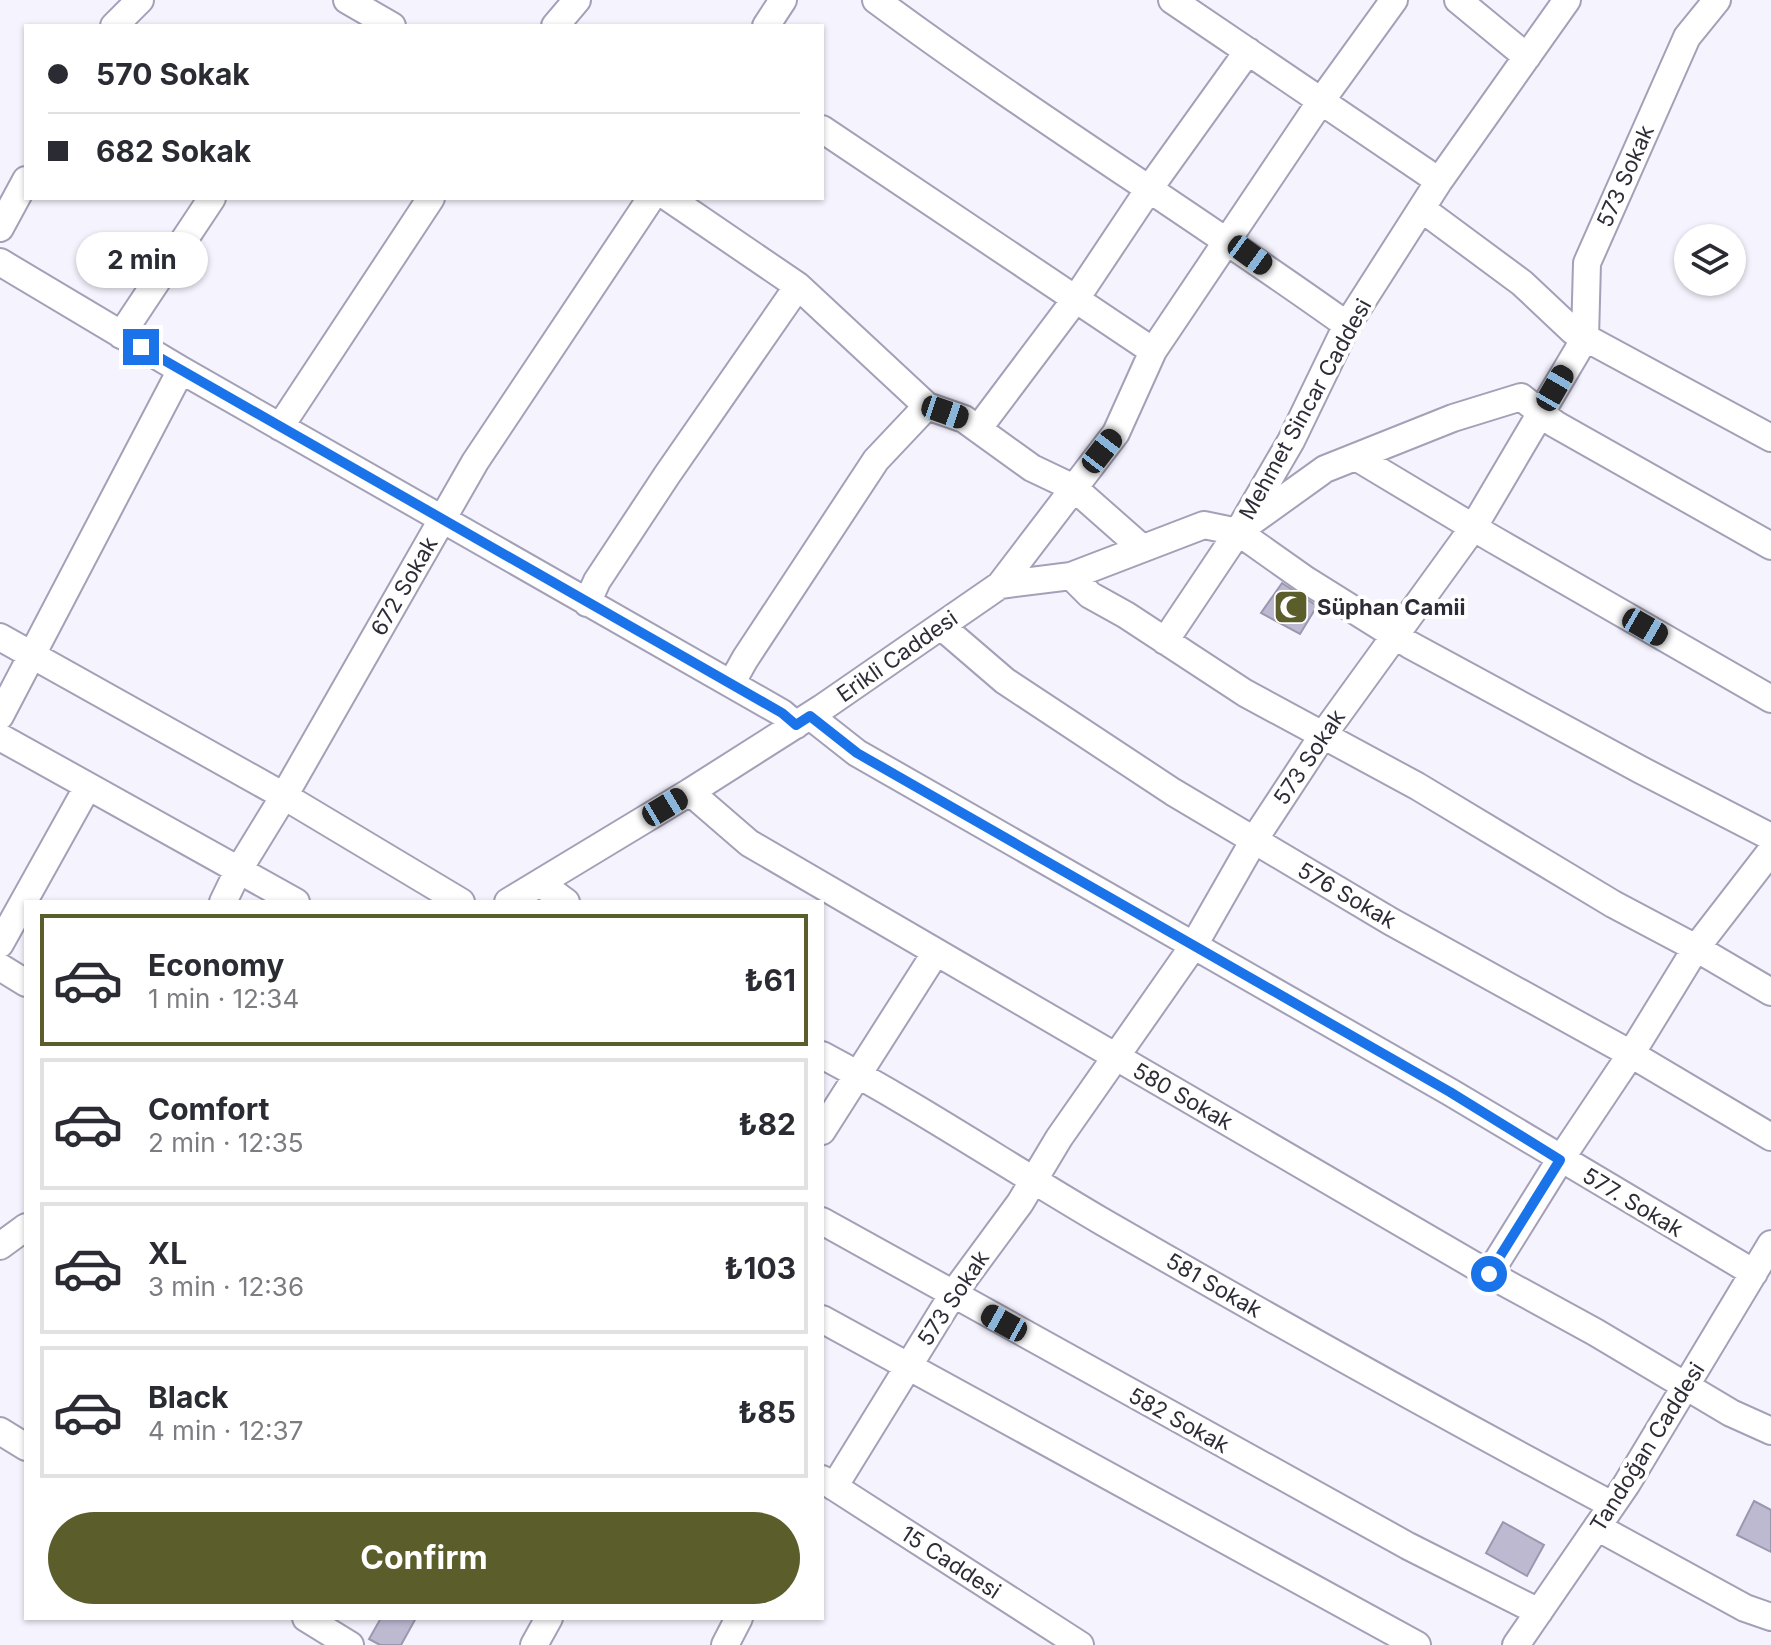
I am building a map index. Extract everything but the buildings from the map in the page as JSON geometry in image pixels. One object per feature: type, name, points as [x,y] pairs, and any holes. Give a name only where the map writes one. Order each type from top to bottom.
[{"type":"street","points":[[116,24],[140,0]]},
{"type":"street","points":[[347,0],[377,17]]},
{"type":"street","points":[[557,24],[577,0]]},
{"type":"street","points":[[767,24],[783,0]]},
{"type":"street","points":[[876,0],[949,54],[1347,325]]},
{"type":"street","points":[[1172,0],[1439,181]]},
{"type":"street","points":[[1000,585],[1116,433],[1153,351],[1321,101],[1394,0]]},
{"type":"street","points":[[1458,0],[1527,57]]},
{"type":"street","name":"Mehmet Sincar Caddesi","points":[[1000,585],[1071,576],[1204,525],[1238,532],[1291,441],[1347,325],[1439,181],[1567,0]]},
{"type":"street","name":"573 Sokak","points":[[828,1483],[953,1294],[1035,1181],[1059,1138],[1194,945],[1254,840],[1323,735],[1473,528],[1585,338],[1587,263],[1687,37],[1717,0]]},
{"type":"street","points":[[978,429],[1075,300],[1149,189],[1248,51]]},
{"type":"street","points":[[824,130],[1153,351]]},
{"type":"street","points":[[0,228],[24,184]]},
{"type":"street","points":[[121,335],[211,200]]},
{"type":"street","points":[[280,427],[430,200]]},
{"type":"street","name":"672 Sokak","points":[[224,900],[475,462],[650,200]]},
{"type":"street","points":[[672,200],[798,286],[927,406],[964,419],[1032,468],[1074,488],[1142,548]]},
{"type":"street","points":[[1422,209],[1522,283],[1573,331],[1771,438]]},
{"type":"street","name":"577. Sokak","points":[[0,262],[181,370],[587,603],[782,713],[803,720],[1450,1092],[1754,1273]]},
{"type":"street","points":[[587,603],[597,581],[667,475],[798,286]]},
{"type":"street","points":[[0,716],[181,370]]},
{"type":"street","points":[[1165,641],[1238,532],[1325,469],[1453,418],[1521,397],[1555,424],[1771,546]]},
{"type":"street","points":[[731,684],[876,460],[927,406]]},
{"type":"street","points":[[1356,457],[1771,699]]},
{"type":"street","points":[[1238,532],[1306,580],[1396,636],[1771,837]]},
{"type":"street","points":[[1071,576],[1090,595],[1245,693],[1417,786],[1613,904],[1771,992]]},
{"type":"street","name":"Erikli Caddesi","points":[[511,900],[803,720],[1000,585]]},
{"type":"street","name":"576 Sokak","points":[[941,626],[1005,681],[1173,792],[1390,921],[1631,1054],[1771,1137]]},
{"type":"street","points":[[0,637],[284,796],[458,900]]},
{"type":"street","points":[[0,737],[292,900]]},
{"type":"street","points":[[25,900],[88,786]]},
{"type":"street","name":"580 Sokak","points":[[690,792],[749,843],[1489,1274],[1731,1413],[1771,1431]]},
{"type":"street","points":[[1489,1274],[1696,948],[1771,851]]},
{"type":"street","points":[[540,883],[563,900]]},
{"type":"street","points":[[0,944],[24,901]]},
{"type":"street","points":[[824,1128],[936,952]]},
{"type":"street","points":[[0,967],[24,982]]},
{"type":"street","name":"581 Sokak","points":[[824,1056],[1101,1221],[1433,1410],[1605,1516],[1745,1608],[1771,1617]]},
{"type":"street","name":"582 Sokak","points":[[824,1222],[1408,1546],[1539,1612]]},
{"type":"street","name":"Tandoğan Caddesi","points":[[1516,1645],[1605,1516],[1770,1247]]},
{"type":"street","points":[[824,1320],[1417,1645]]},
{"type":"street","points":[[0,1431],[24,1446]]},
{"type":"street","name":"15 Caddesi","points":[[828,1483],[1080,1645]]},
{"type":"street","points":[[309,1620],[350,1645]]},
{"type":"street","points":[[534,1645],[548,1620]]},
{"type":"street","points":[[725,1645],[738,1620]]},
{"type":"place","name":"Süphan Camii","points":[[1291,607]]},
{"type":"route","points":[[141,347],[782,713],[796,725],[810,716],[857,753],[1450,1092],[1560,1160],[1489,1274]]}]
